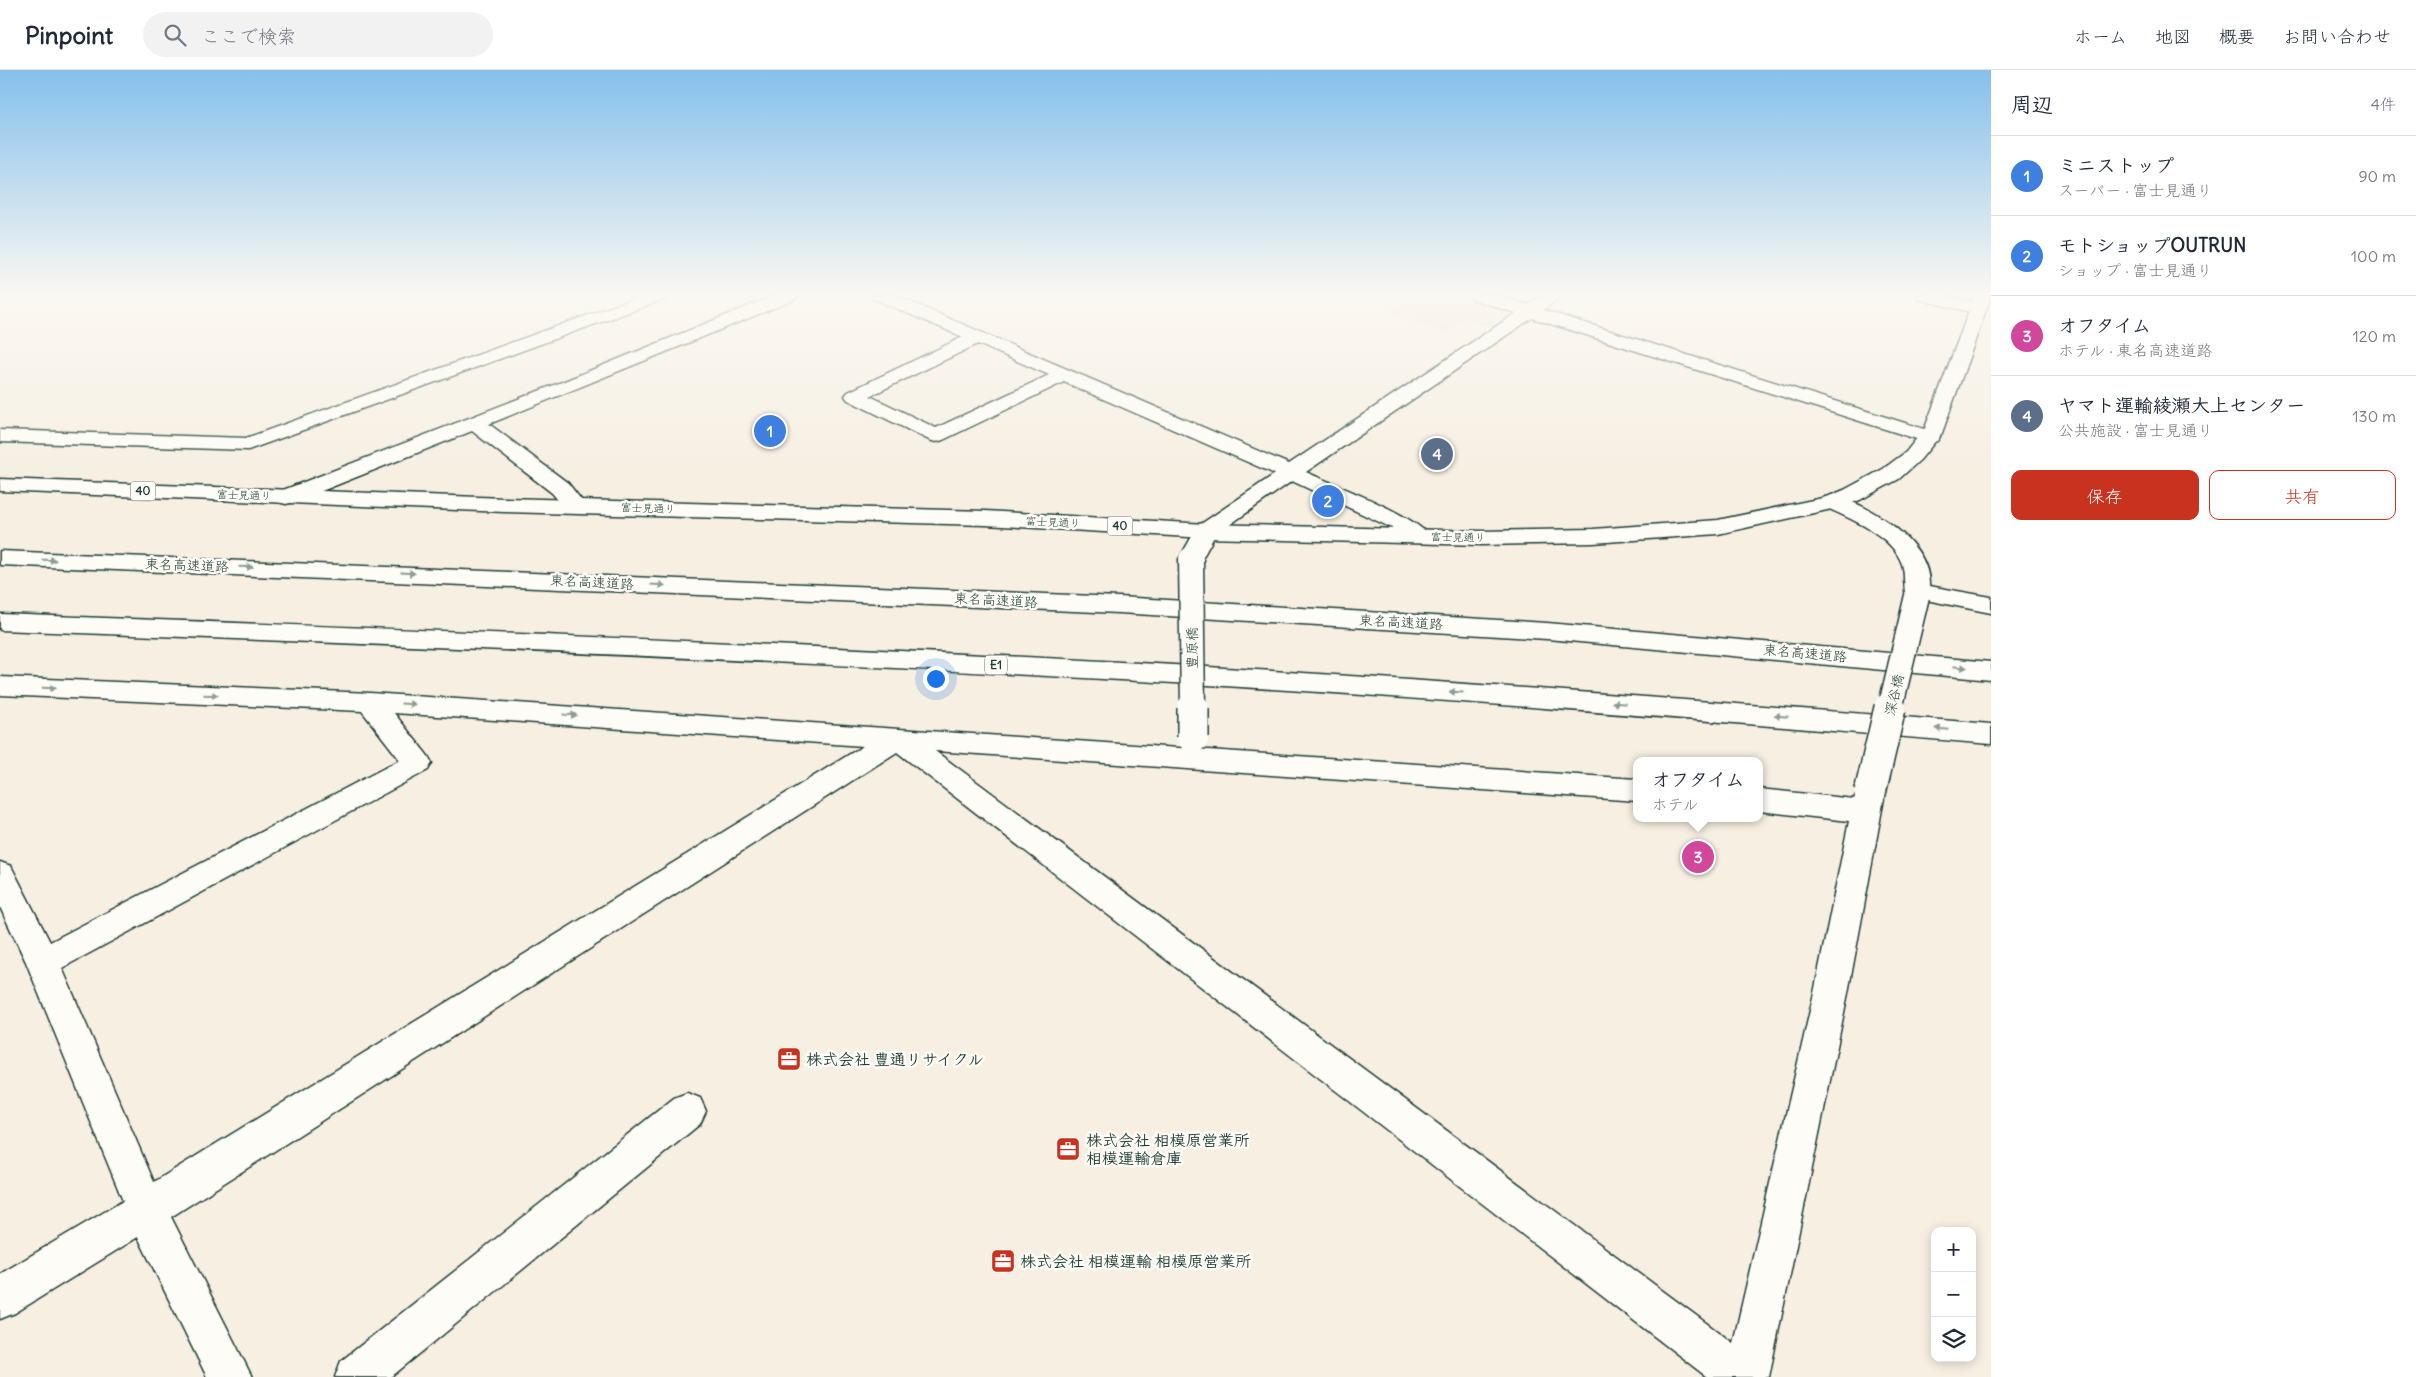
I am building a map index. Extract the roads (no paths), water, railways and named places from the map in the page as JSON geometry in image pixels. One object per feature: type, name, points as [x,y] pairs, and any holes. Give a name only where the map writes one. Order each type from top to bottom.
[{"type":"main road","points":[[0,436],[248,444],[491,356]]},
{"type":"main road","points":[[286,497],[639,356]]},
{"type":"main road","points":[[938,356],[854,396],[936,436],[1063,375]]},
{"type":"main road","points":[[1020,356],[1289,472],[1400,523],[1418,536]]},
{"type":"main road","points":[[1206,531],[1289,472],[1464,356]]},
{"type":"main road","points":[[1671,356],[1930,437]]},
{"type":"main road","name":"富士見通り","points":[[0,485],[286,497],[985,518],[1206,531],[1482,538],[1594,536],[1718,527],[1833,502],[1861,491],[1891,474],[1936,429],[1961,356]]},
{"type":"main road","points":[[474,423],[560,488],[575,506]]},
{"type":"main road","name":"深谷橋","points":[[1745,1377],[1831,993],[1868,802],[1920,582],[1915,565],[1899,542],[1874,521],[1833,502]]},
{"type":"main road","name":"豊原橋","points":[[1195,747],[1191,559],[1206,531]]},
{"type":"main road","name":"東名高速道路","points":[[0,558],[1119,605],[1547,630],[1991,671]]},
{"type":"main road","points":[[1918,593],[1991,605]]},
{"type":"main road","name":"E1","points":[[0,622],[344,635],[1122,670],[1573,700],[1991,734]]},
{"type":"main road","points":[[0,686],[370,702],[898,738],[1195,747],[1633,790]]},
{"type":"main road","points":[[43,962],[418,763],[370,702]]},
{"type":"main road","points":[[0,1298],[146,1210],[898,738]]},
{"type":"main road","points":[[898,738],[1687,1336],[1745,1377]]},
{"type":"main road","points":[[1763,800],[1868,802]]},
{"type":"main road","points":[[0,875],[43,962],[146,1210],[230,1377]]},
{"type":"main road","points":[[357,1377],[687,1111]]},
{"type":"place","name":"ミニストップ","points":[[770,431]]},
{"type":"place","name":"ヤマト運輸綾瀬大上センター","points":[[1437,454]]},
{"type":"place","name":"モトショップOUTRUN","points":[[1328,501]]},
{"type":"place","name":"オフタイム","points":[[1698,857]]},
{"type":"place","name":"株式会社 豊通リサイクル","points":[[789,1059]]},
{"type":"place","name":"株式会社 相模原営業所 相模運輸倉庫","points":[[1068,1149]]},
{"type":"place","name":"株式会社 相模運輸 相模原営業所","points":[[1003,1261]]}]
